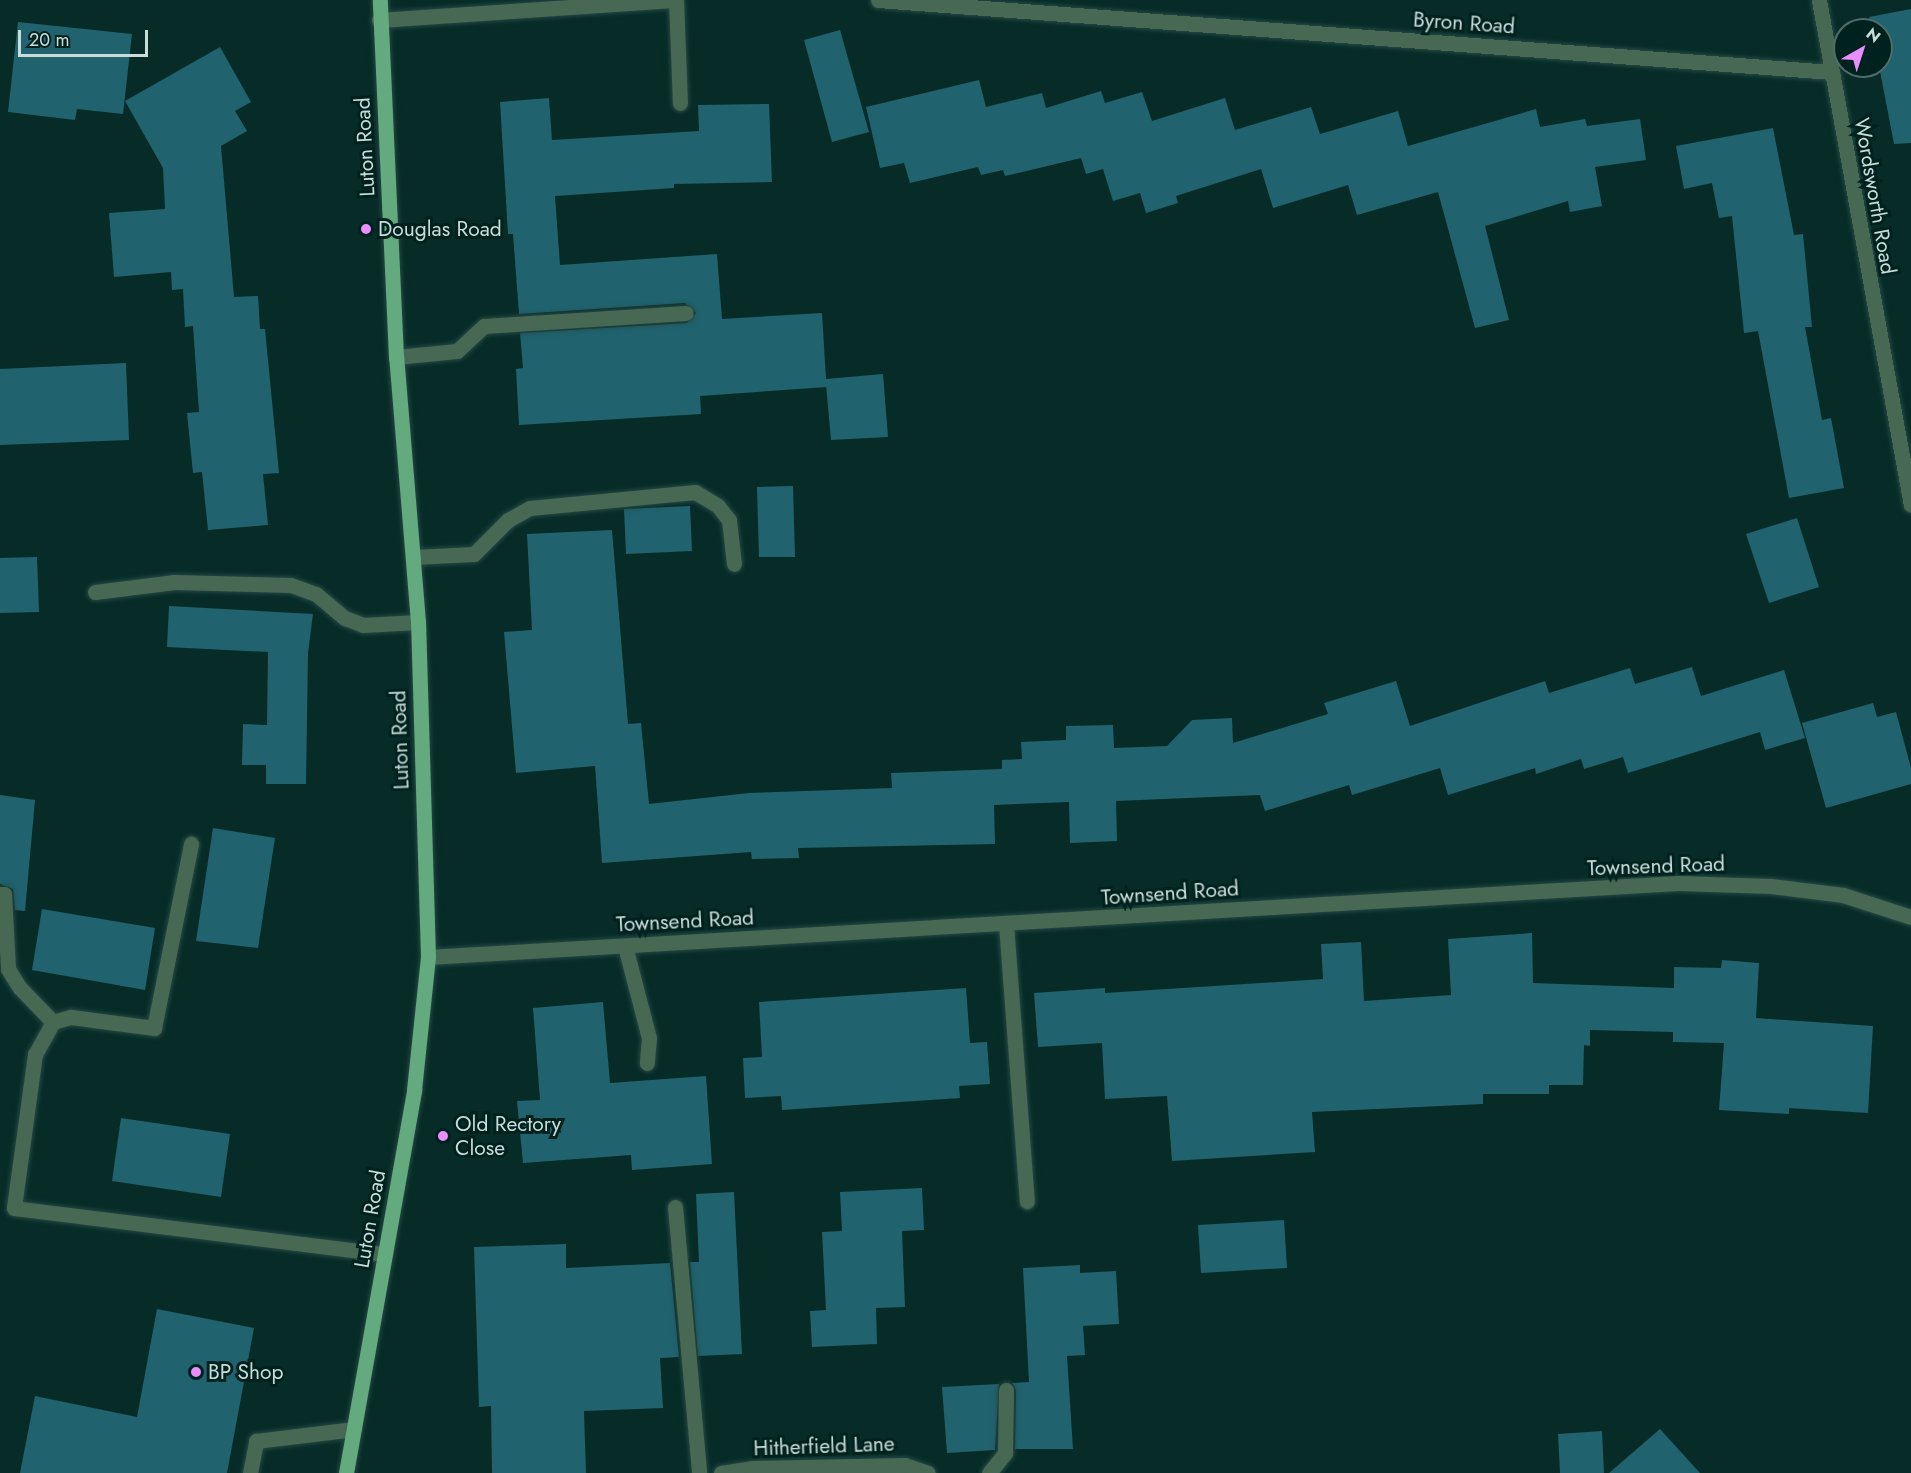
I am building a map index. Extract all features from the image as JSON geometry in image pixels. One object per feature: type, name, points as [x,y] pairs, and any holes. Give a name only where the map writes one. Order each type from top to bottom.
[{"type":"main road","name":"Luton Road","points":[[346,1473],[414,1090],[428,957],[418,622],[396,357],[379,20],[380,0]]},
{"type":"street","points":[[379,20],[669,0]]},
{"type":"street","points":[[676,0],[680,104]]},
{"type":"street","name":"Byron Road","points":[[878,0],[1831,72]]},
{"type":"street","name":"Wordsworth Road","points":[[1819,0],[1911,505]]},
{"type":"street","points":[[396,357],[457,351],[484,326],[686,313]]},
{"type":"street","points":[[412,557],[474,554],[508,520],[531,508],[694,492],[718,506],[729,520],[734,564]]},
{"type":"street","points":[[94,592],[174,582],[291,585],[316,594],[345,618],[363,625],[418,622]]},
{"type":"street","points":[[191,844],[154,1028],[70,1017],[53,1022],[34,1054],[14,1208],[385,1254]]},
{"type":"street","name":"Townsend Road","points":[[428,957],[1678,883],[1771,886],[1843,895],[1911,917]]},
{"type":"street","points":[[0,894],[4,894],[9,969],[20,988],[53,1022]]},
{"type":"street","points":[[1006,924],[1027,1201]]},
{"type":"street","points":[[625,946],[649,1038],[647,1063]]},
{"type":"street","points":[[675,1207],[699,1473]]},
{"type":"street","points":[[988,1473],[1005,1453],[1006,1390]]},
{"type":"street","points":[[250,1473],[256,1441],[354,1430]]},
{"type":"street","name":"Hitherfield Lane","points":[[721,1473],[752,1468],[906,1465],[928,1473]]},
{"type":"building","points":[[1911,9],[1911,143],[1894,144],[1881,78],[1893,78],[1893,18],[1869,17]]},
{"type":"building","points":[[18,22],[132,34],[123,114],[77,109],[75,120],[8,112]]},
{"type":"building","points":[[840,30],[869,132],[832,142],[804,40]]},
{"type":"building","points":[[220,47],[251,102],[235,111],[247,131],[221,146],[234,297],[258,296],[260,329],[265,329],[279,473],[263,474],[268,525],[208,530],[202,472],[193,473],[187,413],[199,412],[193,326],[185,327],[183,289],[172,290],[171,272],[114,277],[109,213],[165,209],[163,168],[125,101]]},
{"type":"building","points":[[979,80],[986,107],[1042,93],[1046,108],[1101,91],[1105,103],[1142,92],[1152,121],[1225,98],[1235,130],[1311,107],[1320,134],[1398,111],[1408,146],[1536,109],[1540,127],[1585,119],[1587,126],[1640,119],[1646,160],[1595,167],[1602,206],[1570,212],[1568,201],[1485,226],[1509,320],[1475,328],[1438,192],[1357,215],[1348,185],[1273,208],[1261,169],[1176,196],[1178,203],[1146,213],[1140,193],[1113,201],[1103,169],[1086,174],[1081,158],[1005,176],[1003,170],[981,175],[978,167],[910,183],[904,163],[880,168],[866,107]]},
{"type":"building","points":[[549,98],[552,140],[699,131],[698,105],[769,104],[772,182],[674,184],[674,188],[555,196],[560,265],[717,254],[722,319],[822,313],[826,379],[883,374],[888,437],[831,440],[826,387],[700,396],[701,414],[519,425],[516,369],[523,368],[520,333],[687,323],[696,313],[685,303],[519,314],[513,234],[508,234],[500,102]]},
{"type":"building","points":[[1773,128],[1794,235],[1803,234],[1812,327],[1805,327],[1822,420],[1831,418],[1844,488],[1789,498],[1758,331],[1744,333],[1732,216],[1719,218],[1712,183],[1684,189],[1676,146]]},
{"type":"building","points":[[126,363],[129,440],[0,445],[0,369]]},
{"type":"building","points":[[793,486],[795,557],[759,557],[757,487]]},
{"type":"building","points":[[690,506],[692,551],[626,554],[624,509]]},
{"type":"building","points":[[1797,518],[1819,587],[1769,603],[1746,534]]},
{"type":"building","points":[[612,530],[628,724],[641,723],[649,804],[749,793],[892,788],[891,773],[1002,769],[1002,760],[1022,759],[1021,742],[1066,740],[1066,726],[1113,725],[1114,748],[1167,746],[1192,720],[1232,718],[1233,743],[1328,714],[1324,703],[1396,681],[1410,726],[1545,681],[1549,693],[1630,668],[1635,684],[1692,667],[1701,696],[1784,670],[1805,738],[1765,750],[1760,732],[1628,773],[1623,757],[1584,769],[1581,759],[1536,774],[1535,768],[1448,795],[1440,768],[1352,795],[1349,785],[1265,811],[1260,795],[1116,801],[1117,841],[1070,843],[1069,802],[994,805],[995,844],[798,848],[799,858],[752,859],[751,852],[602,863],[595,766],[516,773],[504,632],[532,630],[527,534]]},
{"type":"building","points":[[37,557],[39,612],[0,613],[0,558]]},
{"type":"building","points":[[169,606],[313,614],[308,653],[306,784],[266,784],[266,765],[242,765],[243,724],[267,725],[268,652],[167,647]]},
{"type":"building","points":[[1873,703],[1877,717],[1896,712],[1911,768],[1911,784],[1826,808],[1802,723]]},
{"type":"building","points":[[0,795],[35,800],[25,911],[15,910],[13,889],[0,884]]},
{"type":"building","points":[[213,828],[275,838],[258,948],[196,941]]},
{"type":"building","points":[[42,909],[155,928],[145,990],[32,970]]},
{"type":"building","points":[[1532,933],[1533,983],[1674,988],[1674,967],[1721,968],[1722,960],[1759,963],[1756,1018],[1873,1026],[1868,1113],[1789,1108],[1789,1114],[1719,1110],[1724,1043],[1673,1042],[1673,1032],[1590,1030],[1590,1046],[1584,1045],[1583,1085],[1549,1085],[1549,1094],[1483,1094],[1483,1104],[1312,1112],[1315,1152],[1172,1161],[1167,1096],[1105,1099],[1102,1043],[1038,1047],[1034,993],[1105,988],[1105,993],[1323,979],[1321,944],[1361,942],[1364,1001],[1451,995],[1448,939]]},
{"type":"building","points":[[966,988],[970,1043],[987,1042],[990,1084],[959,1086],[960,1098],[782,1110],[781,1096],[745,1098],[743,1058],[762,1057],[759,1002]]},
{"type":"building","points":[[603,1002],[610,1083],[706,1076],[712,1164],[632,1170],[631,1155],[523,1163],[517,1101],[540,1100],[533,1008]]},
{"type":"building","points":[[121,1118],[230,1134],[221,1197],[112,1181]]},
{"type":"building","points":[[922,1188],[924,1230],[902,1231],[905,1307],[876,1308],[877,1344],[812,1347],[810,1311],[826,1310],[822,1232],[842,1231],[840,1192]]},
{"type":"building","points":[[734,1192],[742,1354],[698,1356],[690,1262],[699,1262],[696,1194]]},
{"type":"building","points":[[1284,1220],[1287,1268],[1201,1273],[1198,1225]]},
{"type":"building","points":[[566,1244],[566,1268],[670,1263],[679,1357],[660,1358],[663,1408],[584,1411],[586,1473],[492,1473],[491,1406],[479,1407],[474,1247]]},
{"type":"building","points":[[1080,1265],[1080,1273],[1116,1271],[1119,1324],[1083,1326],[1085,1355],[1067,1356],[1073,1449],[1015,1449],[1016,1390],[1012,1383],[1029,1382],[1023,1268]]},
{"type":"building","points":[[157,1309],[254,1328],[227,1473],[20,1473],[35,1396],[137,1417]]},
{"type":"building","points":[[999,1384],[995,1450],[947,1453],[942,1387]]},
{"type":"building","points":[[1660,1429],[1700,1473],[1609,1473]]},
{"type":"building","points":[[1602,1431],[1604,1473],[1560,1473],[1558,1434]]},
{"type":"place","name":"Douglas Road","points":[[366,229]]},
{"type":"place","name":"Old Rectory Close","points":[[443,1136]]},
{"type":"place","name":"BP Shop","points":[[196,1372]]}]
